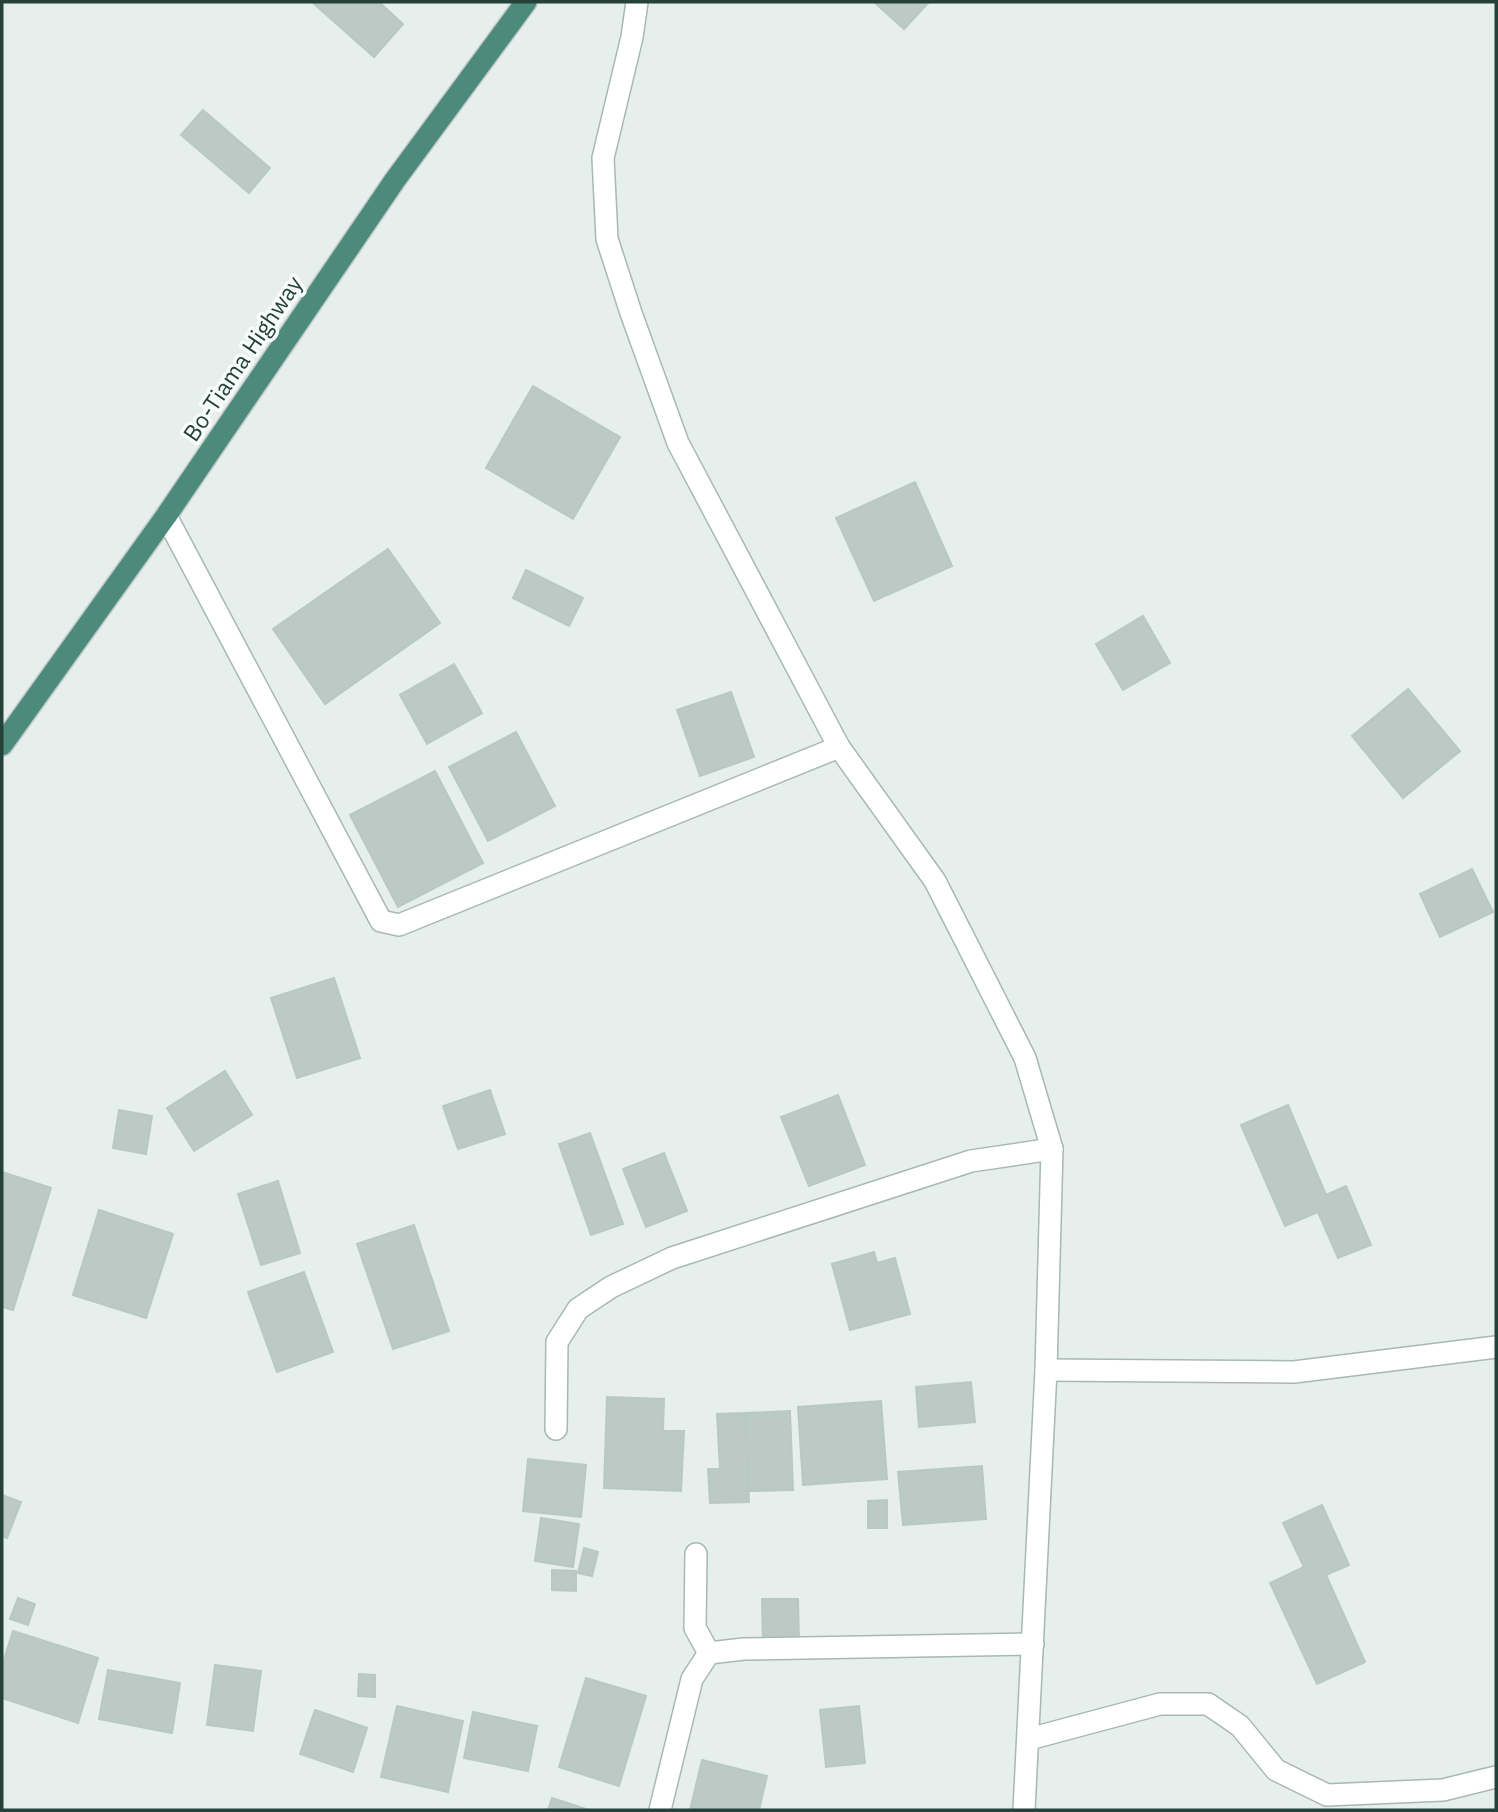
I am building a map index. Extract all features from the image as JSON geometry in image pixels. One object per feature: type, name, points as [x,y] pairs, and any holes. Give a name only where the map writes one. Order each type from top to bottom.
[{"type":"highway","name":"Bo-Tiama Highway","points":[[2,745],[166,516],[395,180],[526,2]]},
{"type":"street","points":[[637,2],[632,37],[603,158],[607,239],[678,443],[839,747],[935,881],[1025,1058],[1052,1149],[1046,1370],[1024,1810]]},
{"type":"street","points":[[166,516],[381,921],[399,925],[839,747]]},
{"type":"street","points":[[556,1429],[557,1342],[578,1309],[611,1287],[672,1258],[971,1161],[1052,1149]]},
{"type":"street","points":[[1046,1370],[1294,1372],[1496,1347]]},
{"type":"street","points":[[696,1553],[695,1628],[709,1653]]},
{"type":"street","points":[[709,1653],[744,1649],[1033,1644]]},
{"type":"street","points":[[660,1810],[692,1679],[709,1653]]},
{"type":"street","points":[[1029,1739],[1160,1704],[1208,1704],[1240,1726],[1276,1770],[1327,1795],[1443,1790],[1496,1777]]},
{"type":"building","points":[[379,2],[403,24],[374,57],[313,3]]},
{"type":"building","points":[[874,2],[929,2],[904,29]]},
{"type":"building","points":[[203,110],[270,168],[249,193],[181,135]]},
{"type":"building","points":[[533,386],[620,437],[573,519],[486,468]]},
{"type":"building","points":[[915,482],[952,566],[874,601],[836,518]]},
{"type":"building","points":[[388,549],[440,623],[325,704],[273,629]]},
{"type":"building","points":[[526,570],[583,598],[569,626],[513,598]]},
{"type":"building","points":[[1143,616],[1170,663],[1123,690],[1096,644]]},
{"type":"building","points":[[454,664],[482,713],[427,744],[400,695]]},
{"type":"building","points":[[1408,689],[1460,751],[1403,798],[1352,736]]},
{"type":"building","points":[[731,692],[754,757],[700,776],[677,710]]},
{"type":"building","points":[[516,732],[555,806],[488,841],[449,767]]},
{"type":"building","points":[[435,771],[483,863],[398,907],[350,815]]},
{"type":"building","points":[[1472,869],[1493,912],[1440,937],[1420,894]]},
{"type":"building","points":[[334,978],[360,1058],[297,1078],[271,998]]},
{"type":"building","points":[[225,1071],[252,1115],[194,1151],[167,1108]]},
{"type":"building","points":[[490,1090],[505,1134],[458,1149],[443,1106]]},
{"type":"building","points":[[838,1095],[865,1165],[809,1186],[781,1117]]},
{"type":"building","points":[[1288,1105],[1326,1195],[1346,1186],[1371,1245],[1338,1258],[1318,1212],[1285,1226],[1241,1125]]},
{"type":"building","points":[[119,1110],[152,1116],[146,1154],[113,1148]]},
{"type":"building","points":[[590,1133],[623,1224],[591,1235],[559,1144]]},
{"type":"building","points":[[664,1153],[687,1211],[646,1227],[623,1169]]},
{"type":"building","points":[[2,1172],[51,1188],[13,1310],[2,1307]]},
{"type":"building","points":[[278,1181],[300,1253],[261,1265],[238,1194]]},
{"type":"building","points":[[99,1210],[173,1234],[146,1318],[73,1295]]},
{"type":"building","points":[[414,1225],[449,1331],[393,1349],[357,1244]]},
{"type":"building","points":[[874,1252],[877,1263],[895,1258],[910,1314],[850,1330],[832,1264]]},
{"type":"building","points":[[304,1272],[333,1352],[277,1372],[248,1292]]},
{"type":"building","points":[[971,1382],[975,1422],[919,1427],[916,1387]]},
{"type":"building","points":[[607,1397],[664,1399],[663,1431],[684,1431],[681,1491],[604,1488]]},
{"type":"building","points":[[881,1401],[887,1479],[803,1485],[798,1407]]},
{"type":"building","points":[[790,1411],[793,1490],[749,1491],[745,1413]]},
{"type":"building","points":[[745,1413],[749,1502],[710,1503],[708,1469],[720,1469],[717,1414]]},
{"type":"building","points":[[528,1459],[586,1465],[581,1517],[523,1511]]},
{"type":"building","points":[[982,1466],[986,1519],[903,1525],[898,1472]]},
{"type":"building","points":[[2,1495],[21,1502],[7,1538],[2,1536]]},
{"type":"building","points":[[887,1500],[887,1528],[868,1528],[868,1501]]},
{"type":"building","points":[[1322,1505],[1349,1565],[1326,1575],[1365,1662],[1317,1684],[1270,1583],[1304,1567],[1283,1523]]},
{"type":"building","points":[[541,1518],[579,1524],[573,1567],[535,1561]]},
{"type":"building","points":[[584,1548],[598,1552],[592,1576],[578,1573]]},
{"type":"building","points":[[552,1570],[576,1571],[576,1591],[552,1590]]},
{"type":"building","points":[[18,1598],[35,1604],[28,1625],[10,1619]]},
{"type":"building","points":[[762,1599],[798,1599],[799,1641],[763,1642]]},
{"type":"building","points":[[13,1631],[98,1658],[78,1723],[2,1698],[2,1666]]},
{"type":"building","points":[[215,1665],[261,1671],[253,1731],[207,1725]]},
{"type":"building","points":[[108,1670],[180,1683],[172,1733],[99,1719]]},
{"type":"building","points":[[359,1674],[375,1675],[375,1697],[358,1696]]},
{"type":"building","points":[[586,1678],[646,1696],[619,1786],[559,1767]]},
{"type":"building","points":[[397,1706],[463,1721],[448,1792],[381,1777]]},
{"type":"building","points":[[859,1706],[865,1763],[826,1767],[820,1710]]},
{"type":"building","points":[[315,1710],[367,1728],[353,1772],[300,1754]]},
{"type":"building","points":[[473,1712],[537,1726],[528,1771],[464,1758]]},
{"type":"building","points":[[702,1760],[767,1776],[759,1810],[690,1810]]},
{"type":"building","points":[[552,1798],[589,1810],[548,1810]]}]
